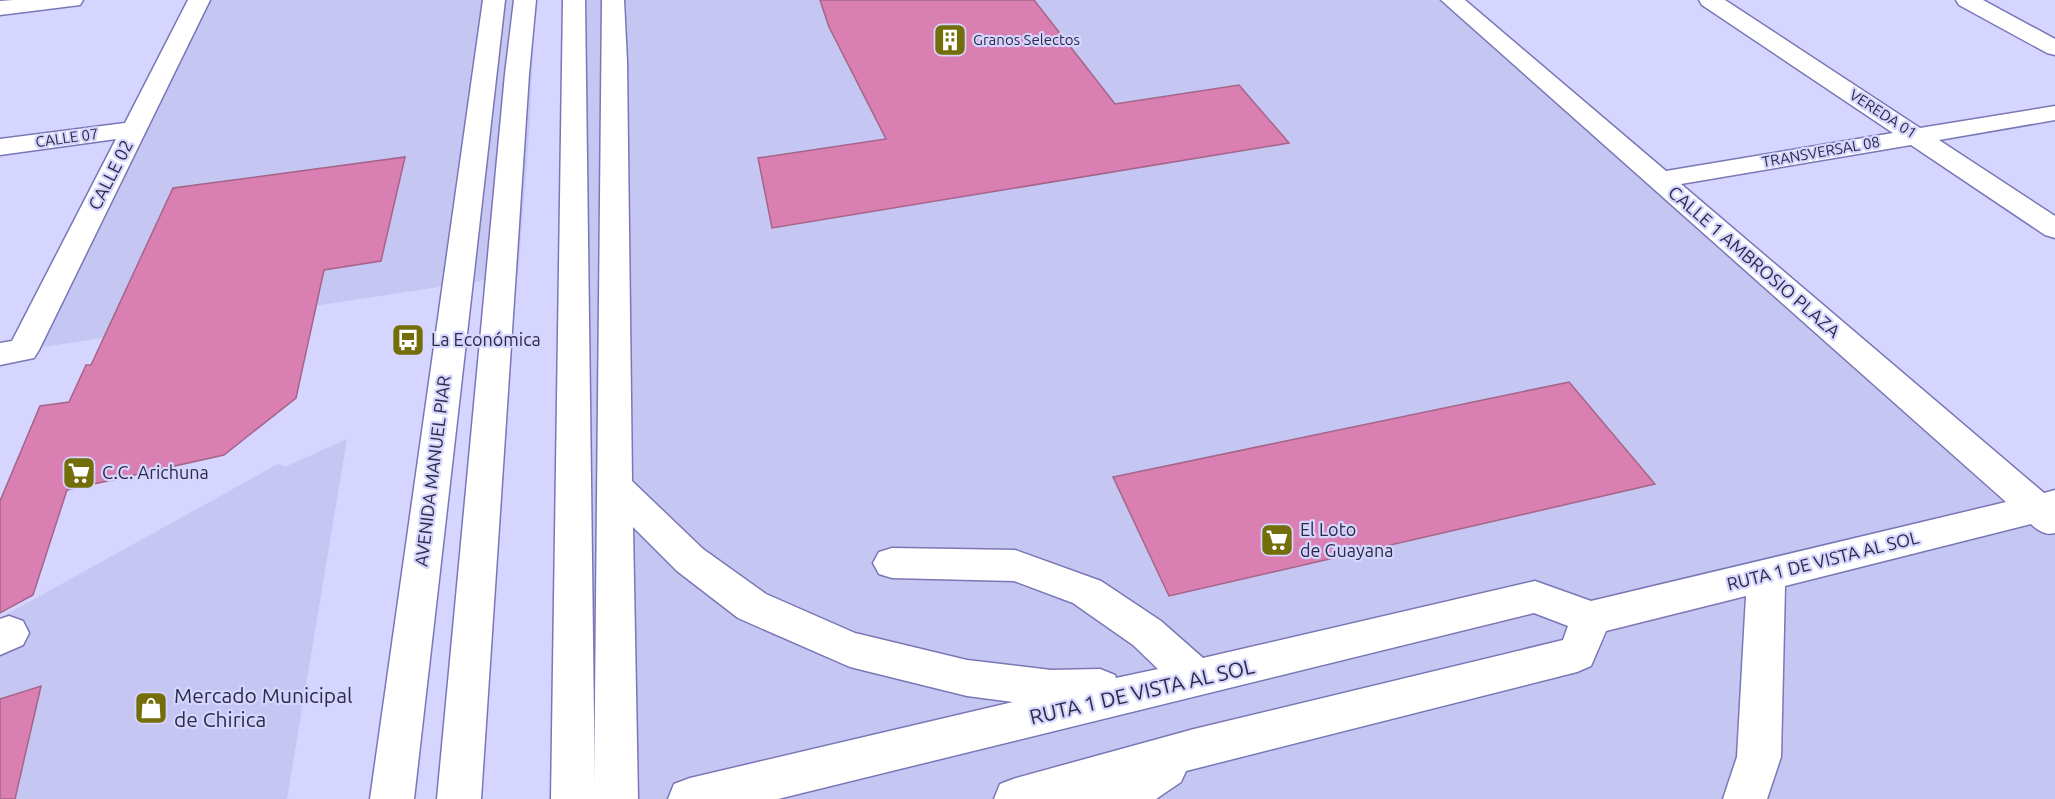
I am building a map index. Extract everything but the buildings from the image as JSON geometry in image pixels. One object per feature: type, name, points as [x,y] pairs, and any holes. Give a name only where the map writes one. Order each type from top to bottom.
[{"type":"main road","points":[[0,8],[72,0]]},
{"type":"main road","name":"CALLE 02","points":[[12,352],[134,129],[199,0]]},
{"type":"main road","name":"AVENIDA MANUEL PIAR","points":[[392,799],[494,0]]},
{"type":"main road","points":[[459,799],[510,153],[525,0]]},
{"type":"main road","points":[[573,799],[574,0]]},
{"type":"main road","points":[[613,0],[616,799]]},
{"type":"main road","name":"CALLE 1 AMBROSIO PLAZA","points":[[1452,0],[1659,180],[2049,512]]},
{"type":"main road","name":"VEREDA 01","points":[[1710,0],[2055,229]]},
{"type":"main road","points":[[1967,0],[2055,48]]},
{"type":"main road","name":"TRANSVERSAL 08","points":[[1659,180],[2055,113]]},
{"type":"main road","name":"CALLE 07","points":[[0,147],[134,129]]},
{"type":"main road","points":[[472,160],[510,153]]},
{"type":"main road","points":[[614,486],[690,560],[752,606],[850,649],[967,678],[1051,689],[1178,683],[1147,633],[1087,592],[1015,566],[892,563]]},
{"type":"main road","name":"RUTA 1 DE VISTA AL SOL","points":[[690,799],[1535,597],[1592,618],[1766,575],[2049,512]]},
{"type":"main road","points":[[1744,799],[1759,757],[1766,575]]},
{"type":"main road","points":[[1016,799],[1194,749],[1577,654],[1592,618]]},
{"type":"main road","points":[[1118,799],[1194,749]]},
{"type":"shaded area","points":[[199,0],[535,0],[530,122],[518,275],[23,350]]},
{"type":"shaded area","points":[[582,0],[1452,0],[2055,523],[2055,799],[572,799]]},
{"type":"shaded area","name":"Mercado Municipal de Chirica","points":[[347,439],[287,799],[0,799],[0,618],[278,464],[285,467]]},
{"type":"place","name":"Granos Selectos","points":[[950,40]]},
{"type":"place","name":"La Económica","points":[[408,340]]},
{"type":"place","name":"C.C. Arichuna","points":[[79,473]]},
{"type":"place","name":"El Loto de Guayana","points":[[1277,540]]},
{"type":"place","name":"Mercado Municipal de Chirica","points":[[151,708]]}]
